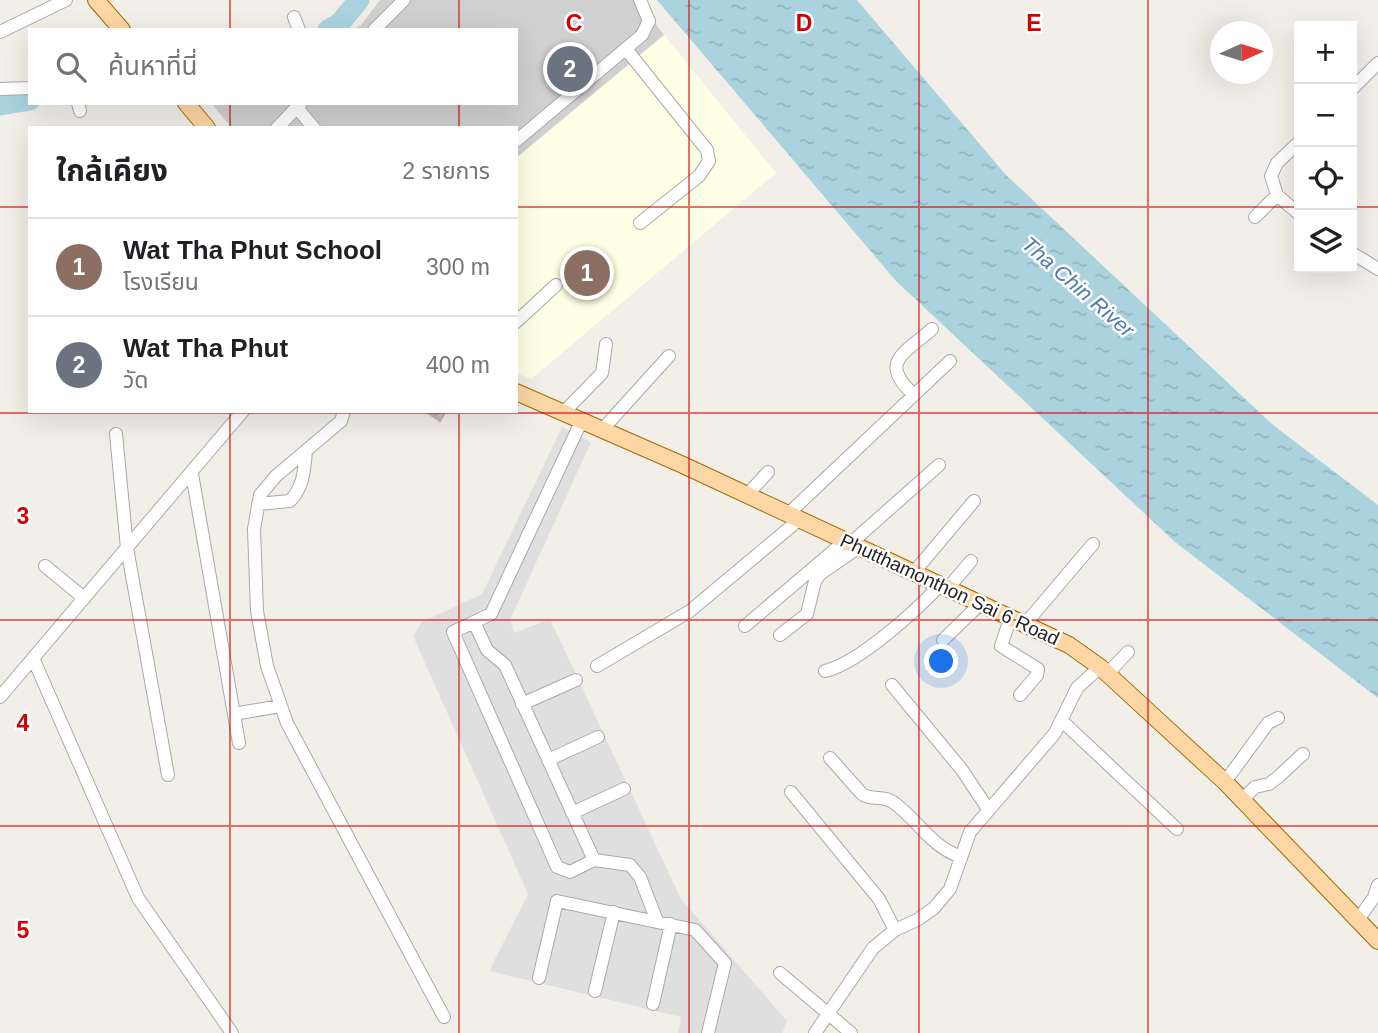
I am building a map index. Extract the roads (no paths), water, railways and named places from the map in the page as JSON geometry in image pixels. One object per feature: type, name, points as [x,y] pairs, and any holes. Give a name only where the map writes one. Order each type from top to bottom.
[{"type":"main road","points":[[96,0],[116,26]]},
{"type":"main road","points":[[188,105],[205,126]]},
{"type":"main road","name":"Phutthamonthon Sai 6 Road","points":[[518,393],[794,516],[1019,619],[1069,645],[1104,671],[1225,782],[1378,941]]},
{"type":"street","points":[[0,33],[66,0]]},
{"type":"street","points":[[376,28],[404,0]]},
{"type":"street","points":[[518,139],[642,35],[649,21],[647,10],[639,0]]},
{"type":"street","points":[[294,17],[298,28]]},
{"type":"street","points":[[626,49],[707,150],[709,162],[699,176],[640,223]]},
{"type":"street","points":[[1357,81],[1378,63]]},
{"type":"street","points":[[0,89],[28,88]]},
{"type":"street","points":[[279,126],[299,106],[313,126]]},
{"type":"street","points":[[1294,147],[1272,169],[1272,183],[1277,194],[1295,210]]},
{"type":"street","points":[[1255,217],[1277,194]]},
{"type":"street","points":[[1357,256],[1378,269]]},
{"type":"street","points":[[518,320],[556,285]]},
{"type":"street","points":[[914,395],[897,378],[896,364],[932,328]]},
{"type":"street","points":[[562,414],[601,373],[606,344]]},
{"type":"street","points":[[601,431],[669,356]]},
{"type":"street","points":[[597,666],[690,611],[794,516],[950,361]]},
{"type":"street","points":[[0,697],[241,413]]},
{"type":"street","points":[[343,413],[341,421],[276,476],[260,495],[254,562],[257,611],[267,666],[280,706],[444,1017]]},
{"type":"street","points":[[581,422],[491,614],[453,632],[557,867],[570,872],[594,860],[630,865],[640,877],[657,921]]},
{"type":"street","points":[[116,434],[127,548],[168,775]]},
{"type":"street","points":[[258,505],[290,501],[299,491],[304,479],[306,451]]},
{"type":"street","points":[[780,635],[807,614],[812,589],[820,574],[939,465]]},
{"type":"street","points":[[747,495],[768,472]]},
{"type":"street","points":[[192,474],[239,743]]},
{"type":"street","points":[[915,572],[974,501]]},
{"type":"street","points":[[745,626],[852,544]]},
{"type":"street","points":[[1020,695],[1037,675],[1038,668],[1001,646],[1019,619],[1093,544]]},
{"type":"street","points":[[825,671],[838,666],[903,622],[971,561]]},
{"type":"street","points":[[45,566],[84,598]]},
{"type":"street","points":[[943,640],[982,602]]},
{"type":"street","points":[[474,622],[487,650],[505,665],[594,860]]},
{"type":"street","points":[[815,1033],[825,1010],[873,948],[895,930],[934,908],[950,889],[970,832],[1047,743],[1077,688],[1128,652]]},
{"type":"street","points":[[33,658],[138,898],[232,1033]]},
{"type":"street","points":[[522,704],[576,680]]},
{"type":"street","points":[[892,685],[962,770],[988,809]]},
{"type":"street","points":[[234,714],[280,706]]},
{"type":"street","points":[[1225,782],[1268,723],[1278,718]]},
{"type":"street","points":[[1061,720],[1177,829]]},
{"type":"street","points":[[548,760],[598,737]]},
{"type":"street","points":[[1242,800],[1257,785],[1269,784],[1277,778],[1303,754]]},
{"type":"street","points":[[831,758],[862,794],[868,798],[891,801],[934,844],[961,858]]},
{"type":"street","points":[[572,813],[624,789]]},
{"type":"street","points":[[791,792],[879,899],[895,930]]},
{"type":"street","points":[[1358,920],[1374,897],[1378,885]]},
{"type":"street","points":[[539,978],[557,901],[695,930],[725,963],[708,1033]]},
{"type":"street","points":[[595,991],[614,912]]},
{"type":"street","points":[[653,1004],[671,924]]},
{"type":"street","points":[[780,974],[851,1033]]},
{"type":"water","name":"Tha Chin River","points":[[657,0],[857,0],[1006,175],[1273,425],[1378,505],[1378,698],[1175,542],[896,281]]},
{"type":"waterway","points":[[331,28],[340,23],[359,0]]},
{"type":"waterway","points":[[0,105],[28,100]]},
{"type":"place","name":"Wat Tha Phut","points":[[570,69]]},
{"type":"place","name":"Wat Tha Phut School","points":[[587,273]]}]
